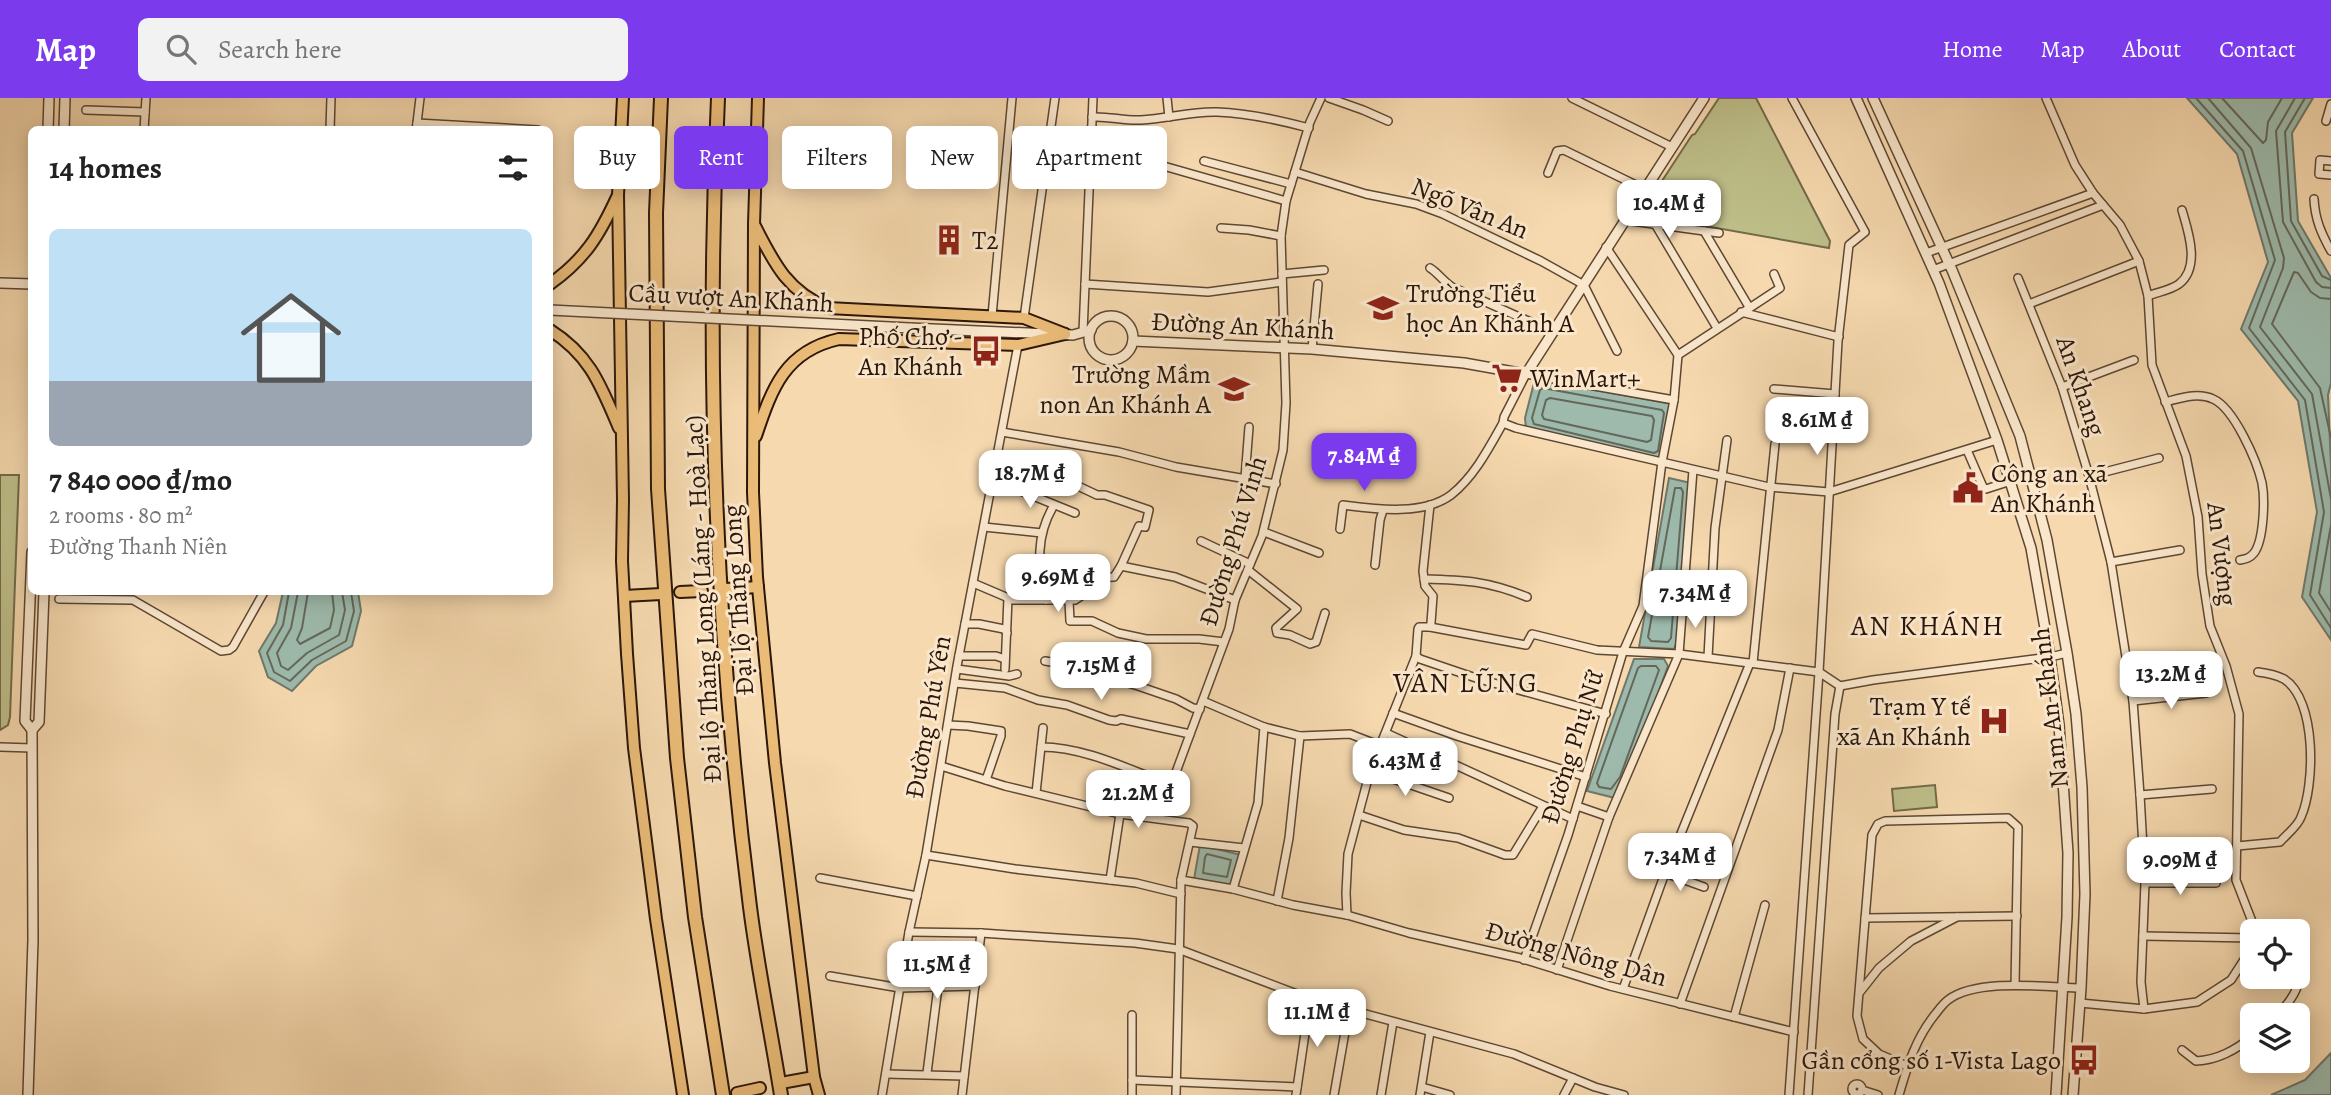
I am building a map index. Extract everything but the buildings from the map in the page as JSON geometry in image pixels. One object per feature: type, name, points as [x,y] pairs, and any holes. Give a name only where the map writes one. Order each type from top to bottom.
[{"type":"highway","name":"Đại lộ Thăng Long (Láng - Hoà Lạc)","points":[[661,98],[656,213],[658,489],[677,758],[695,917],[723,1092]]},
{"type":"highway","name":"Đại lộ Thăng Long (Láng - Hoà Lạc)","points":[[718,98],[712,214],[714,484],[733,760],[750,910],[781,1089]]},
{"type":"main road","points":[[622,98],[618,195],[624,596],[636,757],[663,976],[682,1095]]},
{"type":"main road","name":"Đại lộ Thăng Long","points":[[758,98],[754,224],[753,445],[758,587],[778,789],[818,1095]]},
{"type":"main road","points":[[553,282],[577,262],[600,233],[618,195]]},
{"type":"main road","points":[[754,224],[780,273],[815,303],[828,308],[1024,318],[1069,334]]},
{"type":"main road","points":[[553,332],[572,345],[589,363],[622,433]]},
{"type":"main road","points":[[753,445],[772,390],[784,372],[797,359],[828,342],[852,340],[1018,345],[1069,334]]},
{"type":"main road","points":[[725,589],[758,587]]},
{"type":"main road","points":[[680,592],[702,591]]},
{"type":"main road","points":[[624,596],[661,594]]},
{"type":"main road","points":[[781,1089],[814,1077]]},
{"type":"main road","points":[[737,1093],[760,1088]]},
{"type":"street","points":[[48,126],[49,98]]},
{"type":"street","points":[[64,126],[65,98]]},
{"type":"street","points":[[144,126],[146,98]]},
{"type":"street","points":[[330,126],[331,98]]},
{"type":"street","points":[[416,126],[420,98]]},
{"type":"street","points":[[992,316],[1012,98]]},
{"type":"street","points":[[1024,318],[1055,98]]},
{"type":"street","points":[[1092,126],[1093,98]]},
{"type":"street","points":[[1167,98],[1169,117]]},
{"type":"street","name":"Đường Phú Vinh","points":[[1159,818],[1224,642],[1235,600],[1264,532],[1276,484],[1284,438],[1285,349],[1281,236],[1286,201],[1308,128],[1321,98]]},
{"type":"street","points":[[1329,98],[1388,121]]},
{"type":"street","points":[[1572,98],[1672,147]]},
{"type":"street","points":[[1340,529],[1343,505],[1383,510],[1430,505],[1451,495],[1479,464],[1503,423],[1526,374],[1704,98]]},
{"type":"street","points":[[1789,1095],[1839,337],[1849,245],[1865,232],[1792,98]]},
{"type":"street","name":"Nam An Khánh","points":[[1856,98],[1933,270],[1997,440],[2031,548],[2058,721],[2068,853],[2067,917],[2056,1095]]},
{"type":"street","name":"Nam An Khánh","points":[[1873,98],[1949,264],[2020,436],[2047,540],[2076,719],[2085,855],[2081,988],[2073,1095]]},
{"type":"street","name":"An Vượng","points":[[2046,98],[2075,165],[2093,193],[2120,226],[2139,261],[2148,296],[2152,365],[2186,456],[2198,517],[2202,574],[2210,626],[2226,666],[2239,714],[2236,880],[2251,919]]},
{"type":"street","points":[[2326,121],[2331,104]]},
{"type":"street","points":[[86,110],[145,112]]},
{"type":"street","points":[[1092,117],[1140,120],[1216,112],[1268,118],[1308,128]]},
{"type":"street","points":[[1548,173],[1558,151],[1564,150],[1644,189]]},
{"type":"street","points":[[2331,161],[2320,160],[2319,174],[2331,175]]},
{"type":"street","points":[[1204,161],[1291,184]]},
{"type":"street","points":[[1167,167],[1286,201]]},
{"type":"street","name":"Ngõ Vân An","points":[[1295,172],[1366,194],[1416,204],[1443,214],[1584,285]]},
{"type":"street","points":[[1069,334],[1087,331],[1104,317],[1117,317],[1128,323],[1133,341],[1124,358],[1112,360],[1097,355],[1090,343],[1087,331],[1085,284],[1088,189]]},
{"type":"street","points":[[1926,253],[2093,193]]},
{"type":"street","points":[[2314,198],[2318,227],[2331,251]]},
{"type":"street","points":[[1933,270],[2103,205]]},
{"type":"street","points":[[2148,296],[2180,283],[2186,276],[2192,256],[2182,210]]},
{"type":"street","points":[[1624,220],[1719,233]]},
{"type":"street","points":[[1655,224],[1717,328]]},
{"type":"street","points":[[1222,228],[1281,236]]},
{"type":"street","points":[[1704,230],[1749,307]]},
{"type":"street","points":[[1606,247],[1678,355],[1780,288],[1773,274]]},
{"type":"street","points":[[2029,304],[2139,261]]},
{"type":"street","points":[[1430,268],[1440,279],[1452,286],[1553,332]]},
{"type":"street","points":[[1085,284],[1208,292],[1324,270]]},
{"type":"street","name":"An Khang","points":[[2018,278],[2062,387],[2111,562],[2133,701],[2140,795],[2145,883],[2141,982],[2144,1009]]},
{"type":"street","points":[[0,283],[28,284]]},
{"type":"street","points":[[1312,349],[1318,284]]},
{"type":"street","points":[[1584,285],[1617,351]]},
{"type":"street","name":"Cầu vượt An Khánh","points":[[553,310],[1069,334]]},
{"type":"street","points":[[1741,312],[1839,337]]},
{"type":"street","points":[[1069,334],[1090,343]]},
{"type":"street","name":"Đường An Khánh","points":[[1133,341],[1312,349],[1464,363],[1526,374]]},
{"type":"street","name":"Đường Phú Yên","points":[[882,1095],[954,683],[1018,345]]},
{"type":"street","name":"Đường Phụ Nữ","points":[[1524,960],[1573,819],[1623,652],[1643,606],[1662,462],[1674,400],[1678,355]]},
{"type":"street","points":[[2062,387],[2134,360]]},
{"type":"street","points":[[1526,374],[1674,400]]},
{"type":"street","points":[[1774,389],[1835,394]]},
{"type":"street","points":[[2165,402],[2204,395],[2217,400],[2228,411],[2248,446],[2262,482],[2262,524],[2256,551],[2249,558],[2240,560]]},
{"type":"street","points":[[1503,423],[1769,487],[1829,492],[1997,440]]},
{"type":"street","points":[[1245,478],[1249,427]]},
{"type":"street","points":[[1002,432],[1119,452],[1176,467],[1276,484]]},
{"type":"street","points":[[1708,657],[1715,528],[1727,440]]},
{"type":"street","points":[[1623,989],[1665,873],[1751,663],[1775,444]]},
{"type":"street","points":[[1967,450],[1983,487],[1986,489],[2011,481]]},
{"type":"street","points":[[2089,476],[2159,458]]},
{"type":"street","points":[[973,583],[1013,600],[1069,601],[1081,596],[1092,578],[1111,579],[1121,566],[1139,526],[1145,527],[1149,510],[1105,495],[1097,495],[1078,486],[1063,484],[1065,477],[1050,469],[1024,463],[996,461]]},
{"type":"street","points":[[1558,971],[1609,817],[1679,654],[1693,470]]},
{"type":"street","points":[[991,489],[1021,491],[1075,513]]},
{"type":"street","points":[[1046,600],[1039,555],[1044,522],[1054,505]]},
{"type":"street","points":[[1430,505],[1424,579],[1433,596],[1430,627]]},
{"type":"street","points":[[1375,565],[1383,510]]},
{"type":"street","points":[[984,527],[1042,533]]},
{"type":"street","points":[[1264,532],[1319,554]]},
{"type":"street","points":[[1200,541],[1249,567],[1297,608],[1276,628],[1277,633],[1290,635],[1310,644],[1316,642],[1325,613]]},
{"type":"street","points":[[2111,562],[2180,550]]},
{"type":"street","points":[[1121,566],[1175,578],[1235,600]]},
{"type":"street","points":[[1424,579],[1477,581],[1506,588],[1527,597]]},
{"type":"street","points":[[28,1095],[33,940],[32,730],[25,721],[30,595]]},
{"type":"street","points":[[32,730],[39,722],[44,595]]},
{"type":"street","points":[[133,595],[133,600]]},
{"type":"street","points":[[59,599],[133,600],[225,651],[233,647],[262,595]]},
{"type":"street","points":[[1005,669],[1008,598]]},
{"type":"street","points":[[1069,601],[1070,621],[1092,621],[1118,633],[1146,639],[1224,642]]},
{"type":"street","points":[[965,624],[993,626],[1004,629],[1006,633]]},
{"type":"street","points":[[1347,915],[1348,854],[1370,771],[1416,656],[1419,627],[1526,645],[1532,634],[1597,650],[1679,654],[1819,671],[1840,686],[2067,653]]},
{"type":"street","points":[[959,656],[996,656],[1005,659]]},
{"type":"street","points":[[1416,656],[1479,680],[1606,714]]},
{"type":"street","points":[[1045,662],[1138,686],[1193,708],[1201,705],[1264,727],[1300,736],[1350,734],[1381,746]]},
{"type":"street","points":[[1681,1004],[1778,730],[1790,668]]},
{"type":"street","points":[[957,669],[1009,676],[1017,674]]},
{"type":"street","points":[[2236,845],[2280,842],[2301,820],[2307,798],[2310,742],[2305,712],[2286,680],[2258,672]]},
{"type":"street","points":[[954,683],[1005,688],[1110,720],[1121,719],[1191,734]]},
{"type":"street","points":[[1808,1095],[1835,714],[1840,686]]},
{"type":"street","points":[[2133,701],[2206,693]]},
{"type":"street","points":[[1394,713],[1586,777]]},
{"type":"street","points":[[2058,721],[2076,719]]},
{"type":"street","points":[[948,726],[1001,731],[986,780]]},
{"type":"street","points":[[1233,889],[1258,803],[1264,727]]},
{"type":"street","points":[[1036,793],[1042,728]]},
{"type":"street","points":[[1386,733],[1573,819]]},
{"type":"street","points":[[1277,901],[1289,838],[1300,736]]},
{"type":"street","points":[[0,747],[32,748]]},
{"type":"street","points":[[1041,747],[1070,750],[1094,757],[1171,785]]},
{"type":"street","points":[[941,766],[1120,814],[1159,818],[1193,826],[1181,880],[1176,1095]]},
{"type":"street","points":[[1370,771],[1449,798]]},
{"type":"street","points":[[2140,795],[2212,789]]},
{"type":"street","points":[[1359,815],[1404,830],[1458,838],[1505,855],[1513,855],[1543,806]]},
{"type":"street","points":[[1577,806],[1609,817]]},
{"type":"street","points":[[1110,880],[1120,814]]},
{"type":"street","points":[[1907,1066],[1879,1054],[1863,1039],[1857,1016],[1872,835],[1878,824],[1885,821],[2008,818],[2018,827],[2015,985]]},
{"type":"street","points":[[1190,842],[1244,848]]},
{"type":"street","points":[[926,855],[1015,869],[1136,883],[1181,894]]},
{"type":"street","points":[[1665,873],[1704,887]]},
{"type":"street","points":[[820,878],[917,896]]},
{"type":"street","name":"Đường Nông Dân","points":[[1181,880],[1347,915],[1794,1032]]},
{"type":"street","points":[[2145,883],[2216,883]]},
{"type":"street","points":[[1734,1017],[1765,905]]},
{"type":"street","points":[[1859,992],[1880,968],[1911,941],[1958,916]]},
{"type":"street","points":[[1865,918],[2017,916]]},
{"type":"street","points":[[909,932],[981,933],[1136,943],[1178,949],[1310,999],[1514,1054],[1573,1079],[1624,1095]]},
{"type":"street","points":[[962,1095],[981,933]]},
{"type":"street","points":[[2143,936],[2240,938]]},
{"type":"street","name":"An Vượng","points":[[2080,1003],[2144,1009],[2197,1002],[2231,980],[2240,966]]},
{"type":"street","points":[[830,976],[900,988],[975,986]]},
{"type":"street","points":[[1899,1095],[1907,1066],[1923,1028],[1948,999],[1976,988],[2015,985],[2081,988]]},
{"type":"street","points":[[927,1073],[938,987]]},
{"type":"street","points":[[1132,1080],[1297,1091],[1310,999]]},
{"type":"street","points":[[1335,1095],[1349,1009]]},
{"type":"street","points":[[1132,1015],[1132,1095]]},
{"type":"street","points":[[1381,1095],[1393,1022]]},
{"type":"street","points":[[1430,1032],[1421,1091],[1450,1095]]},
{"type":"street","points":[[2182,1050],[2196,1061],[2207,1060],[2240,1046]]},
{"type":"street","points":[[886,1074],[964,1076]]},
{"type":"street","points":[[1564,1095],[1573,1079]]},
{"type":"street","points":[[1862,1090],[1878,1095]]},
{"type":"green space","points":[[1719,98],[1756,98],[1830,241],[1829,248],[1643,215],[1645,207]]},
{"type":"green space","points":[[0,475],[19,475],[10,717],[8,725],[0,730]]},
{"type":"green space","points":[[1935,785],[1937,807],[1894,811],[1892,789]]},
{"type":"water","points":[[2187,98],[2313,98],[2292,133],[2298,221],[2331,278],[2331,383],[2328,395],[2331,466],[2331,640],[2302,597],[2317,512],[2298,401],[2241,329],[2268,262],[2237,154]]},
{"type":"water","points":[[1535,379],[1672,404],[1664,457],[1656,460],[1526,428],[1525,418]]},
{"type":"water","points":[[1669,478],[1691,483],[1678,640],[1674,649],[1639,647]]},
{"type":"water","points":[[282,595],[358,595],[361,611],[352,646],[316,666],[292,691],[268,677],[259,651],[276,623]]},
{"type":"water","points":[[1634,659],[1664,659],[1668,666],[1626,780],[1615,798],[1587,791]]},
{"type":"water","points":[[1200,845],[1241,855],[1232,887],[1194,879]]},
{"type":"water","points":[[2331,1053],[2331,1095],[2271,1095],[2305,1080]]},
{"type":"place","name":"T2","points":[[949,240]]},
{"type":"place","name":"Trường Tiểu học An Khánh A","points":[[1383,308]]},
{"type":"place","name":"Phố Chợ - An Khánh","points":[[986,351]]},
{"type":"place","name":"WinMart+","points":[[1507,378]]},
{"type":"place","name":"Trường Mầm non An Khánh A","points":[[1234,389]]},
{"type":"place","name":"Công an xã An Khánh","points":[[1968,488]]},
{"type":"place","name":"Trạm Y tế xã An Khánh","points":[[1994,721]]},
{"type":"place","name":"Gần cổng số 1-Vista Lago","points":[[2084,1060]]},
{"type":"district","name":"AN KHÁNH","points":[[1928,626]]},
{"type":"district","name":"VÂN LŨNG","points":[[1466,683]]}]
